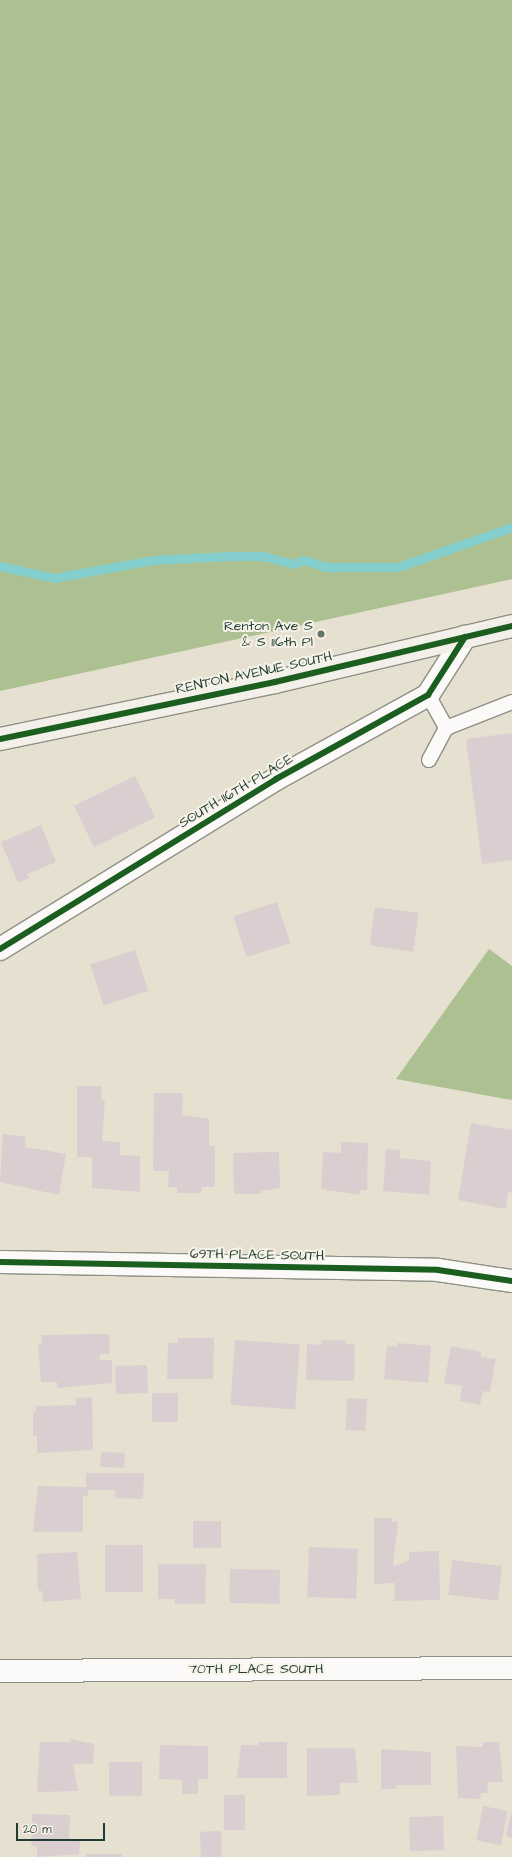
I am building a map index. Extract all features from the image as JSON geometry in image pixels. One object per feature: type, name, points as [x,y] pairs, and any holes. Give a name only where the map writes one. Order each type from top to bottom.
[{"type":"main road","name":"RENTON AVENUE SOUTH","points":[[0,739],[275,682],[512,626]]},
{"type":"street","name":"SOUTH 116TH PLACE","points":[[0,949],[276,779],[428,695],[465,637]]},
{"type":"street","name":"69TH PLACE SOUTH","points":[[0,1262],[438,1270],[512,1281]]},
{"type":"street","name":"70TH PLACE SOUTH","points":[[0,1671],[512,1668]]},
{"type":"lane","points":[[428,695],[446,728]]},
{"type":"lane","points":[[429,760],[446,728],[512,702]]},
{"type":"green space","points":[[0,0],[512,0],[512,579],[0,691]]},
{"type":"green space","points":[[489,949],[512,966],[512,1100],[396,1079]]},
{"type":"building","points":[[512,733],[512,860],[482,864],[466,739]]},
{"type":"building","points":[[135,776],[155,817],[94,847],[74,806]]},
{"type":"building","points":[[41,825],[56,862],[27,874],[29,878],[18,883],[1,842]]},
{"type":"building","points":[[277,902],[290,943],[247,957],[233,916]]},
{"type":"building","points":[[375,907],[419,913],[413,952],[370,946]]},
{"type":"building","points":[[135,950],[148,991],[104,1005],[90,965]]},
{"type":"building","points":[[77,1086],[102,1086],[101,1100],[105,1100],[102,1141],[120,1142],[120,1155],[140,1156],[140,1192],[92,1188],[92,1157],[77,1157]]},
{"type":"building","points":[[154,1093],[183,1093],[182,1115],[209,1119],[209,1146],[215,1146],[215,1187],[202,1187],[201,1193],[177,1193],[177,1187],[168,1187],[169,1171],[153,1171]]},
{"type":"building","points":[[471,1123],[512,1130],[512,1193],[508,1192],[506,1209],[458,1200]]},
{"type":"building","points":[[3,1134],[26,1137],[25,1147],[66,1154],[59,1195],[0,1182]]},
{"type":"building","points":[[341,1142],[368,1143],[367,1190],[360,1190],[360,1195],[321,1189],[323,1152],[341,1153]]},
{"type":"building","points":[[386,1149],[400,1150],[400,1158],[431,1161],[429,1195],[383,1191]]},
{"type":"building","points":[[279,1152],[280,1188],[261,1191],[261,1194],[234,1194],[233,1153]]},
{"type":"building","points":[[109,1334],[110,1354],[100,1354],[100,1360],[112,1360],[112,1383],[57,1388],[57,1382],[41,1382],[38,1344],[42,1344],[41,1335]]},
{"type":"building","points":[[177,1338],[214,1338],[213,1379],[167,1379],[168,1343],[178,1343]]},
{"type":"building","points":[[235,1340],[300,1345],[295,1409],[230,1405]]},
{"type":"building","points":[[321,1340],[346,1340],[345,1344],[355,1345],[354,1381],[306,1380],[307,1344],[322,1345]]},
{"type":"building","points":[[397,1343],[431,1346],[428,1383],[384,1379],[387,1346],[397,1347]]},
{"type":"building","points":[[451,1346],[481,1352],[481,1357],[496,1359],[490,1392],[483,1391],[480,1405],[460,1401],[462,1386],[444,1383]]},
{"type":"building","points":[[147,1365],[148,1393],[116,1394],[115,1366]]},
{"type":"building","points":[[152,1393],[178,1393],[178,1422],[152,1422]]},
{"type":"building","points":[[92,1397],[93,1450],[37,1453],[37,1436],[33,1436],[33,1411],[36,1411],[36,1406],[76,1405],[76,1398]]},
{"type":"building","points":[[347,1398],[367,1399],[365,1431],[345,1430]]},
{"type":"building","points":[[101,1452],[125,1453],[124,1468],[100,1467]]},
{"type":"building","points":[[86,1473],[144,1473],[143,1499],[115,1498],[115,1490],[88,1490],[88,1496],[83,1496],[83,1532],[33,1532],[38,1486],[86,1487]]},
{"type":"building","points":[[374,1518],[392,1518],[392,1522],[398,1522],[393,1566],[409,1561],[409,1552],[439,1551],[440,1600],[394,1601],[395,1583],[374,1584]]},
{"type":"building","points":[[193,1521],[221,1521],[221,1548],[193,1548]]},
{"type":"building","points":[[105,1545],[143,1545],[143,1592],[105,1592]]},
{"type":"building","points":[[309,1547],[358,1549],[356,1599],[307,1597]]},
{"type":"building","points":[[77,1552],[81,1599],[43,1602],[42,1591],[38,1591],[37,1554]]},
{"type":"building","points":[[452,1560],[502,1566],[498,1601],[448,1595]]},
{"type":"building","points":[[158,1564],[206,1564],[205,1604],[175,1604],[175,1599],[158,1599]]},
{"type":"building","points":[[230,1569],[280,1570],[279,1604],[229,1603]]},
{"type":"building","points":[[71,1739],[94,1744],[93,1764],[73,1764],[78,1791],[37,1792],[40,1742],[71,1742]]},
{"type":"building","points":[[258,1742],[287,1742],[287,1778],[237,1778],[241,1745],[259,1745]]},
{"type":"building","points":[[483,1742],[499,1742],[503,1782],[487,1782],[488,1793],[481,1793],[480,1799],[458,1798],[456,1746],[483,1747]]},
{"type":"building","points":[[160,1745],[208,1746],[208,1779],[198,1779],[198,1794],[182,1794],[182,1780],[159,1779]]},
{"type":"building","points":[[307,1748],[355,1748],[358,1783],[340,1783],[340,1795],[307,1796]]},
{"type":"building","points":[[381,1749],[431,1752],[431,1785],[397,1785],[396,1789],[381,1789]]},
{"type":"building","points":[[109,1762],[142,1762],[142,1796],[109,1796]]},
{"type":"building","points":[[224,1795],[245,1795],[245,1830],[224,1830]]},
{"type":"building","points":[[483,1806],[508,1811],[501,1845],[476,1840]]},
{"type":"building","points":[[32,1814],[70,1815],[69,1840],[80,1841],[79,1854],[37,1857],[37,1846],[31,1845]]},
{"type":"building","points":[[512,1814],[512,1838],[506,1836]]},
{"type":"building","points":[[443,1816],[444,1850],[410,1851],[409,1817]]},
{"type":"building","points":[[221,1831],[222,1857],[201,1857],[200,1832]]},
{"type":"building","points":[[86,1854],[122,1854],[122,1857],[86,1857]]},
{"type":"waterway","points":[[0,566],[54,578],[153,560],[228,556],[263,556],[292,564],[304,560],[325,567],[398,567],[512,527]]},
{"type":"cycle path","points":[[0,739],[275,682],[512,626]]},
{"type":"cycle path","points":[[0,949],[276,779],[428,695],[465,637]]},
{"type":"cycle path","points":[[0,1262],[438,1270],[512,1281]]},
{"type":"place","name":"Renton Ave S & S 116th Pl","points":[[321,634]]}]
